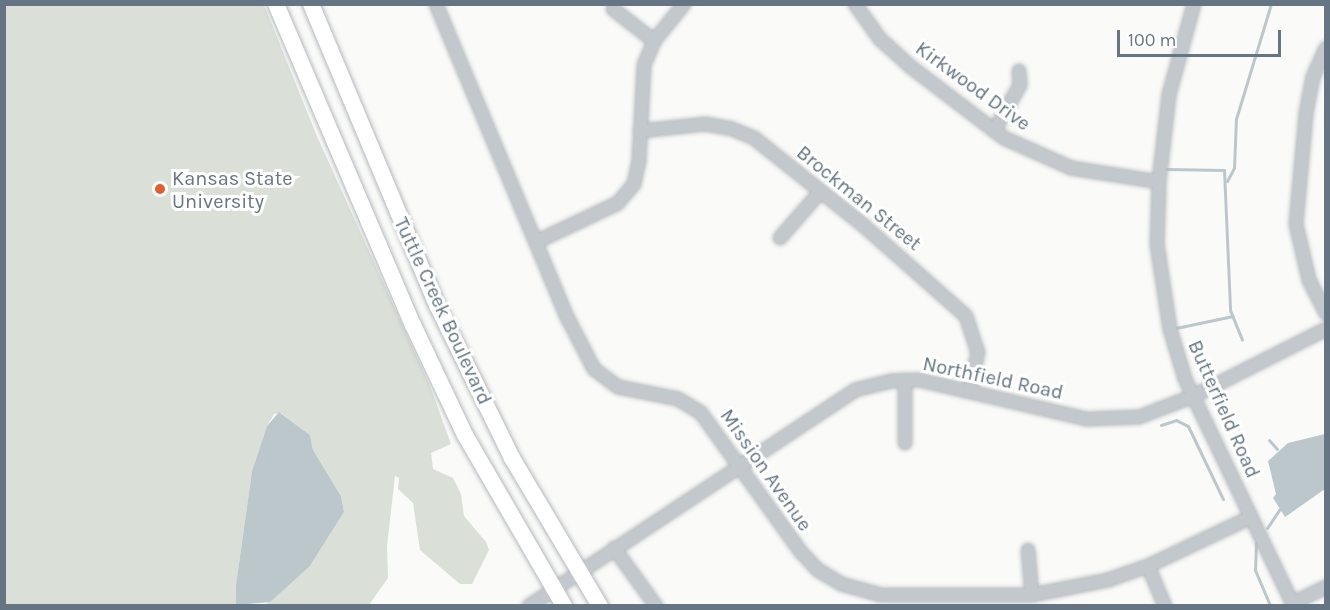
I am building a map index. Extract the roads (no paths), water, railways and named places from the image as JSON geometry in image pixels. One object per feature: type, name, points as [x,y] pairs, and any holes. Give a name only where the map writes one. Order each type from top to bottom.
[{"type":"highway","name":"Tuttle Creek Boulevard","points":[[276,4],[413,325],[465,435],[564,606]]},
{"type":"highway","name":"Tuttle Creek Boulevard","points":[[310,4],[437,304],[512,458],[600,606]]},
{"type":"street","name":"Mission Avenue","points":[[436,4],[582,351],[594,369],[618,387],[691,405],[709,421],[800,551],[818,570],[841,584],[881,595],[1032,595],[1097,582],[1148,566],[1251,517]]},
{"type":"street","points":[[536,242],[618,203],[634,184],[644,65],[654,41],[684,4]]},
{"type":"street","name":"Kirkwood Drive","points":[[855,4],[880,39],[911,67],[994,131],[1071,168],[1159,182]]},
{"type":"street","name":"Butterfield Road","points":[[1194,4],[1169,94],[1159,182],[1157,244],[1165,304],[1178,360],[1293,604]]},
{"type":"street","points":[[612,9],[654,41]]},
{"type":"street","points":[[1326,48],[1313,77],[1306,114],[1296,224],[1309,280],[1326,314]]},
{"type":"street","points":[[994,131],[1020,85],[1019,71]]},
{"type":"street","name":"Brockman Street","points":[[640,131],[705,124],[732,129],[754,138],[966,316],[978,352],[970,391]]},
{"type":"street","points":[[780,238],[820,192]]},
{"type":"street","name":"Northfield Road","points":[[529,606],[740,464],[855,390],[905,380],[970,391],[1087,419],[1149,416],[1194,396],[1326,329]]},
{"type":"street","points":[[905,380],[906,443]]},
{"type":"street","points":[[614,548],[656,606]]},
{"type":"street","points":[[1028,550],[1032,595]]},
{"type":"street","points":[[1148,566],[1165,606]]},
{"type":"street","points":[[1293,604],[1326,587]]},
{"type":"waterway","points":[[1227,181],[1234,168],[1236,119],[1271,4]]},
{"type":"waterway","points":[[1166,169],[1224,170],[1230,310],[1242,340]]},
{"type":"waterway","points":[[1176,328],[1233,316]]},
{"type":"waterway","points":[[1161,425],[1176,420],[1188,426],[1223,499]]},
{"type":"waterway","points":[[1269,440],[1277,449]]},
{"type":"waterway","points":[[1267,528],[1280,509]]},
{"type":"waterway","points":[[1256,543],[1255,570],[1270,606]]},
{"type":"place","name":"Kansas State University","points":[[160,189]]}]
